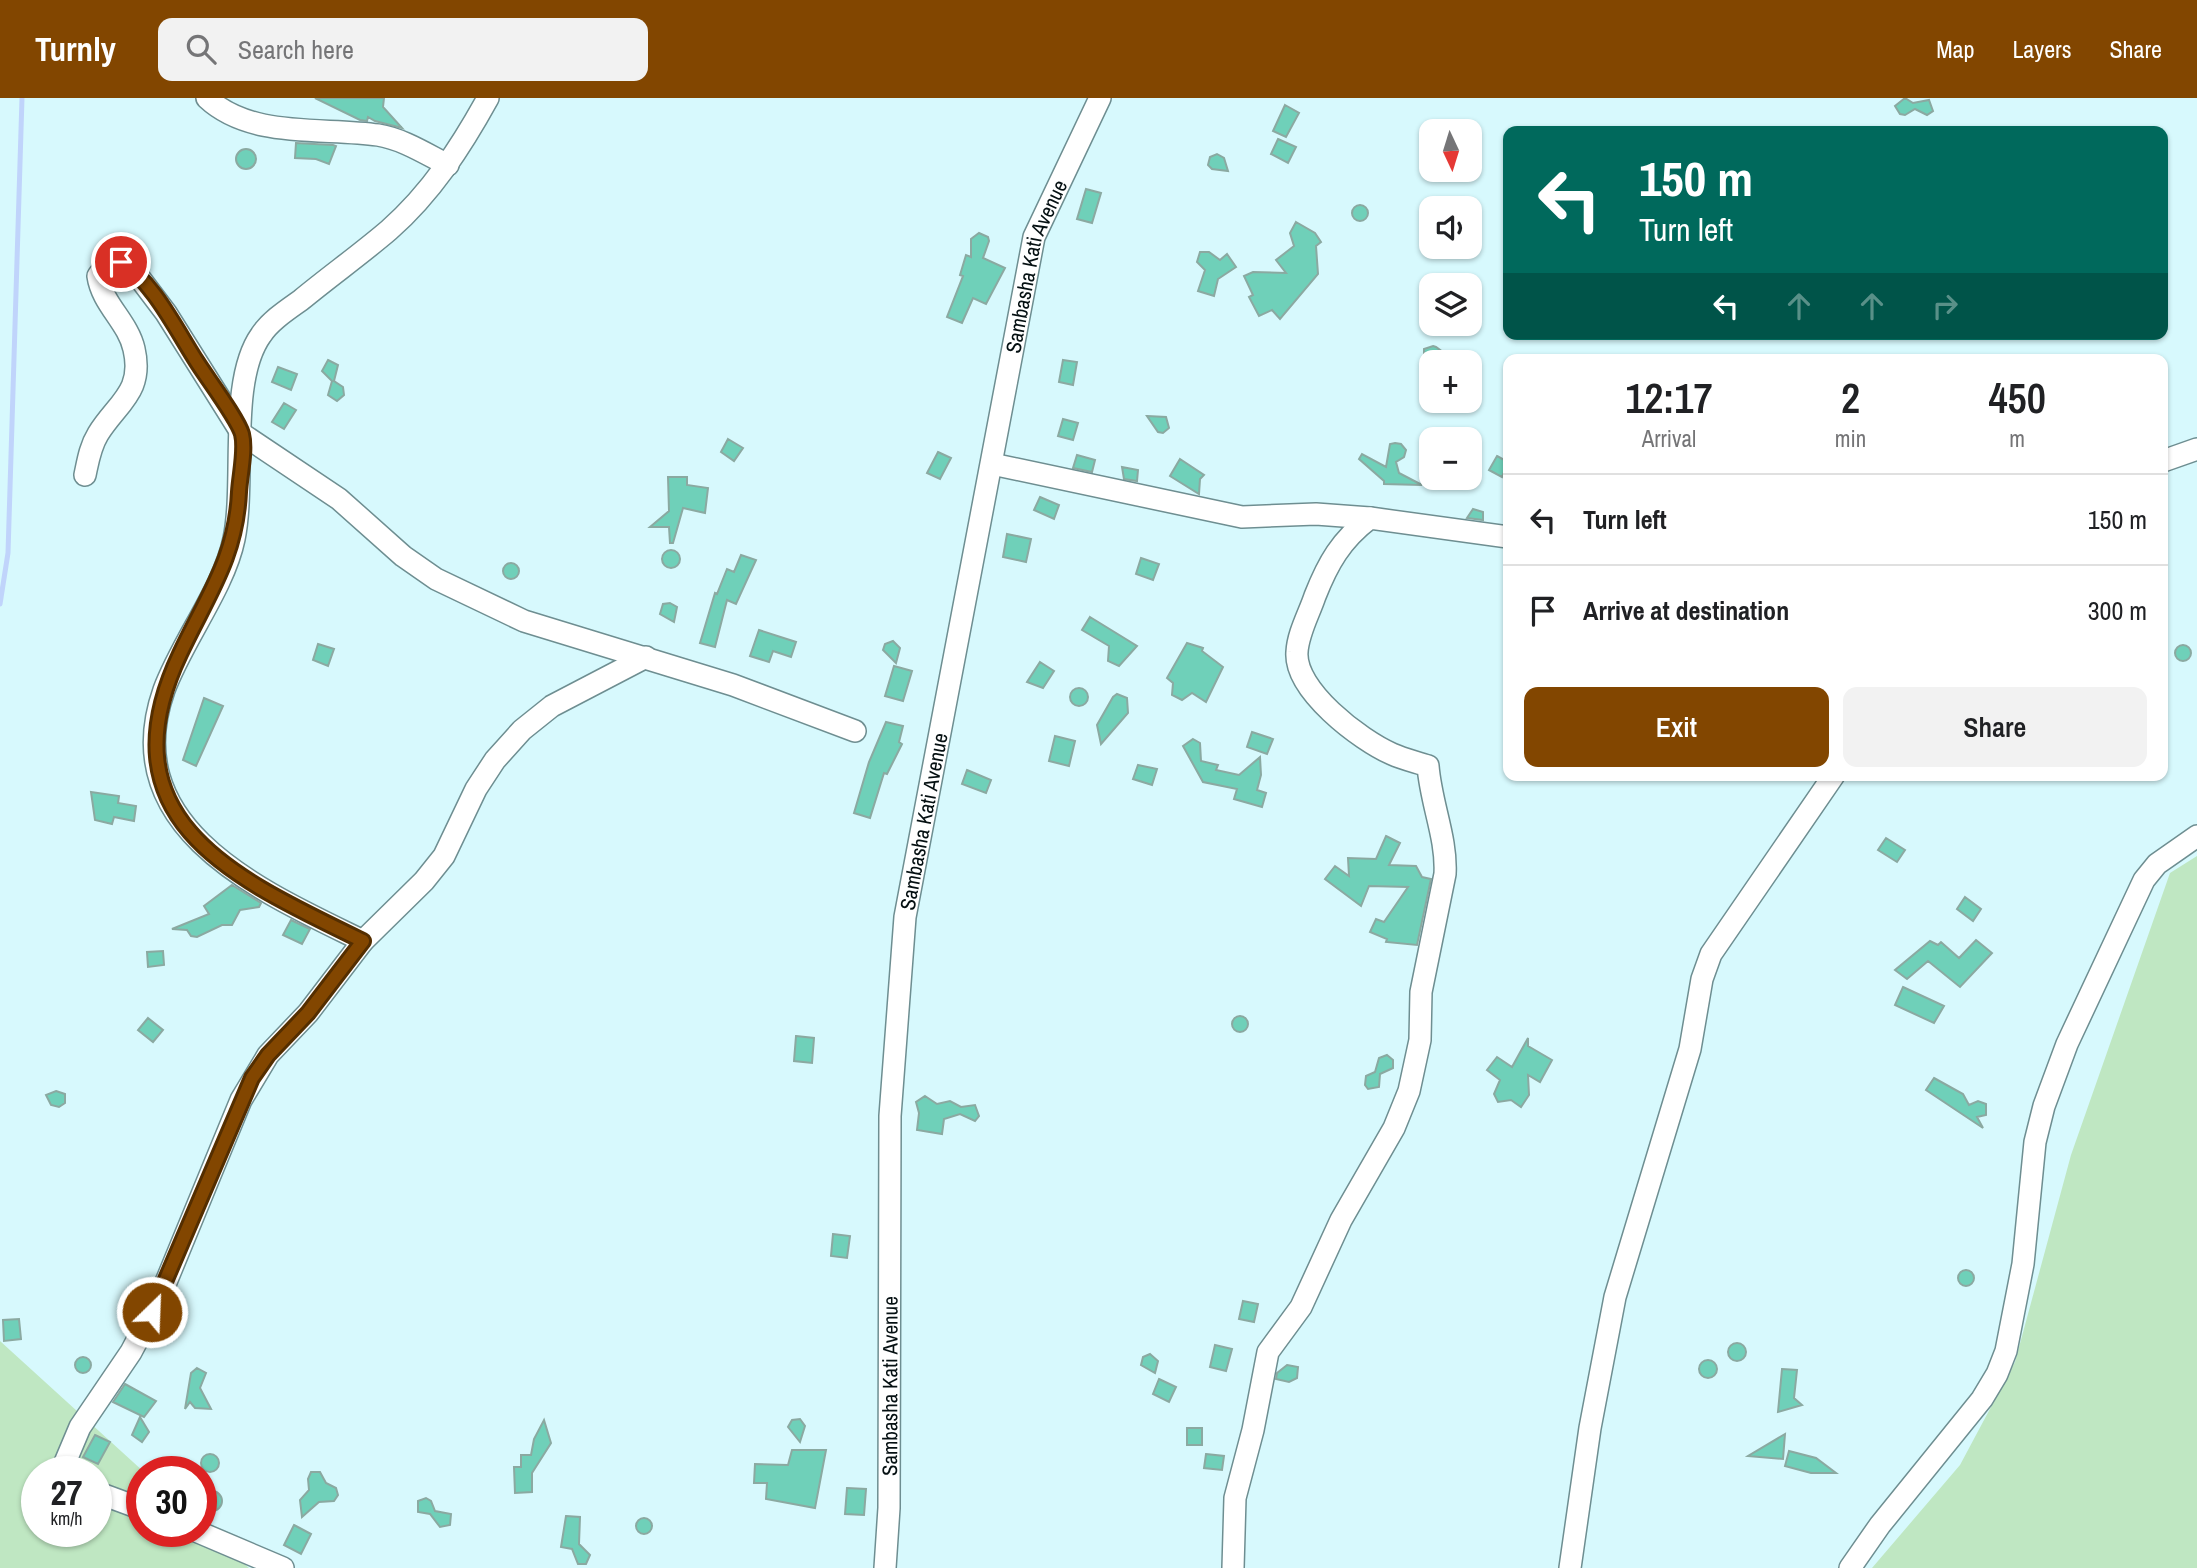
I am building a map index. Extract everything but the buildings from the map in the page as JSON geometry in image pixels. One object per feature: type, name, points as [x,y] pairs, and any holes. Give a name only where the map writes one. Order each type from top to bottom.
[{"type":"street","points":[[207,98],[215,106],[272,126],[382,136],[448,165]]},
{"type":"street","points":[[363,941],[246,881],[213,855],[183,824],[168,800],[159,778],[154,753],[156,726],[164,691],[234,541],[248,356],[262,333],[389,229],[420,199],[448,165],[488,98]]},
{"type":"street","name":"Sambasha Kati Avenue","points":[[885,1568],[889,1495],[890,1116],[900,961],[916,860],[1034,237],[1100,98]]},
{"type":"street","points":[[85,475],[90,451],[98,434],[124,403],[134,384],[134,346],[100,289],[98,276],[106,265],[121,262],[132,268],[166,313],[242,433],[339,499],[403,556],[436,579],[524,621],[733,685],[855,731]]},
{"type":"street","points":[[2168,459],[2197,449]]},
{"type":"street","points":[[992,464],[1242,517],[1316,514],[1370,518],[1503,536]]},
{"type":"street","points":[[1233,1568],[1236,1498],[1254,1430],[1268,1352],[1301,1307],[1341,1220],[1394,1128],[1409,1091],[1418,1052],[1421,992],[1445,874],[1446,856],[1430,797],[1428,766],[1391,754],[1360,735],[1311,691],[1301,675],[1297,653],[1301,633],[1326,570],[1343,541],[1370,518]]},
{"type":"street","points":[[68,1456],[80,1427],[131,1352],[159,1299],[252,1078],[268,1055],[308,1013],[363,941],[424,881],[444,856],[476,789],[495,760],[522,730],[552,706],[646,657]]},
{"type":"street","points":[[1570,1568],[1590,1428],[1615,1297],[1690,1049],[1702,979],[1711,954],[1830,781]]},
{"type":"street","points":[[1850,1568],[1880,1525],[1982,1399],[1997,1374],[2006,1351],[2023,1264],[2035,1142],[2054,1073],[2144,880],[2157,864],[2197,836]]},
{"type":"street","points":[[217,1540],[283,1568]]},
{"type":"green space","points":[[2197,856],[2197,1568],[1872,1568],[1960,1465],[2015,1362],[2071,1155],[2170,873]]},
{"type":"green space","points":[[0,1341],[126,1456],[126,1547],[217,1547],[217,1539],[249,1568],[0,1568]]},
{"type":"waterway","points":[[0,604],[8,553],[22,98]]},
{"type":"route","points":[[121,262],[132,268],[166,313],[242,433],[234,541],[164,691],[156,726],[154,753],[159,778],[168,800],[183,824],[213,855],[246,881],[363,941],[308,1013],[268,1055],[252,1078],[152,1312]]}]
